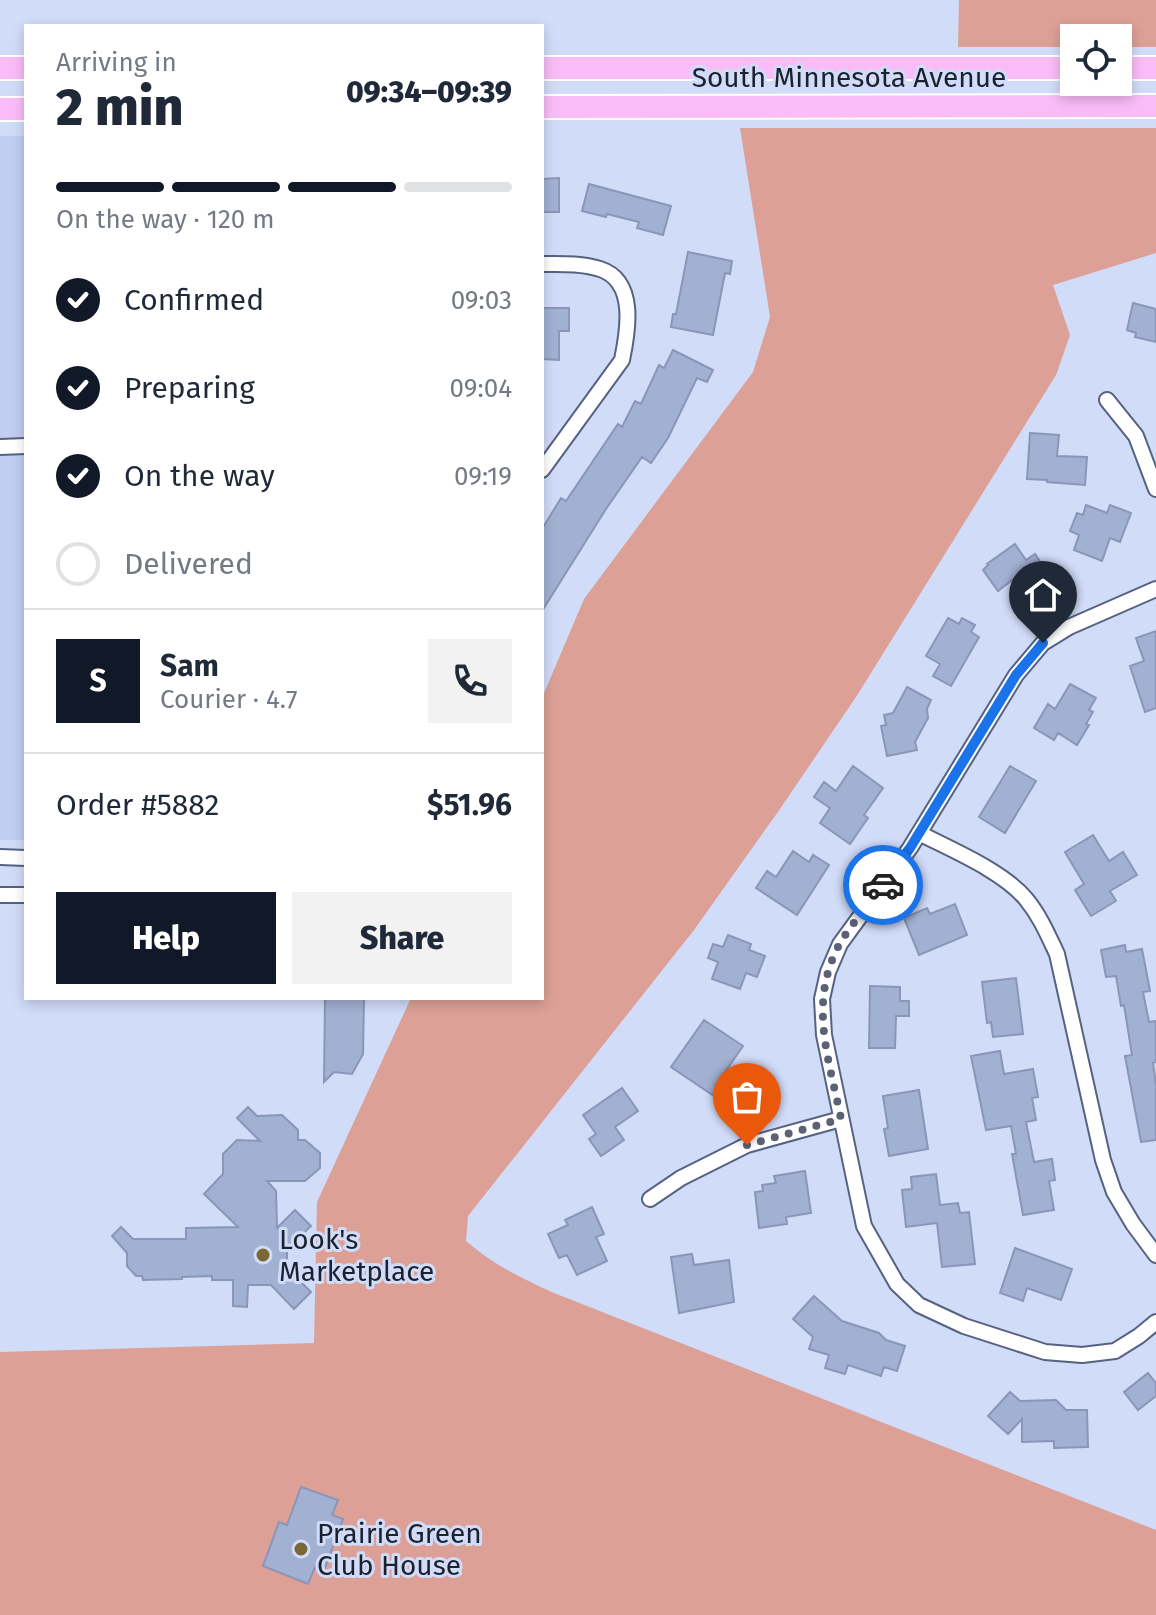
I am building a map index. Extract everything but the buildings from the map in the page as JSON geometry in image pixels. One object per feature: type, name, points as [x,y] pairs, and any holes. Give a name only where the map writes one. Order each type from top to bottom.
[{"type":"main road","points":[[0,68],[24,68]]},
{"type":"main road","name":"South Minnesota Avenue","points":[[544,68],[1060,68]]},
{"type":"main road","points":[[1132,68],[1156,68]]},
{"type":"main road","name":"South Minnesota Avenue","points":[[544,107],[1156,106]]},
{"type":"main road","points":[[0,109],[24,109]]},
{"type":"street","points":[[544,264],[581,265],[602,269],[612,275],[626,298],[627,320],[622,360],[544,467]]},
{"type":"street","points":[[1107,400],[1136,436],[1156,489]]},
{"type":"street","points":[[0,447],[24,446]]},
{"type":"street","points":[[1156,589],[1069,627],[1043,643],[1016,675],[919,833],[840,944],[828,972],[822,999],[824,1035],[864,1226],[897,1284],[919,1305],[964,1326],[1045,1352],[1082,1355],[1115,1351],[1156,1322]]},
{"type":"street","points":[[919,833],[994,872],[1025,897],[1045,926],[1057,954],[1103,1160],[1114,1192],[1156,1255]]},
{"type":"street","points":[[0,857],[24,858]]},
{"type":"street","points":[[0,895],[24,895]]},
{"type":"street","points":[[650,1199],[681,1178],[747,1145],[841,1119]]},
{"type":"shaded area","points":[[959,0],[1156,0],[1156,47],[1132,47],[1132,24],[1060,24],[1060,47],[958,47]]},
{"type":"shaded area","points":[[740,128],[1156,128],[1156,253],[1053,285],[1070,335],[1056,375],[858,694],[780,809],[694,930],[468,1216],[466,1241],[508,1270],[554,1293],[1156,1530],[1156,1615],[0,1615],[0,1352],[314,1343],[317,1202],[410,1000],[544,1000],[544,693],[584,599],[753,372],[770,317]]},
{"type":"shaded area","points":[[0,136],[24,136],[24,840],[0,840]]},
{"type":"way so far","points":[[747,1145],[841,1119],[824,1035],[822,999],[828,972],[840,944],[883,885]]},
{"type":"place","name":"Look's Marketplace","points":[[263,1255]]},
{"type":"place","name":"Prairie Green Club House","points":[[301,1549]]},
{"type":"route","points":[[883,885],[910,848],[1016,675],[1043,643]]}]
